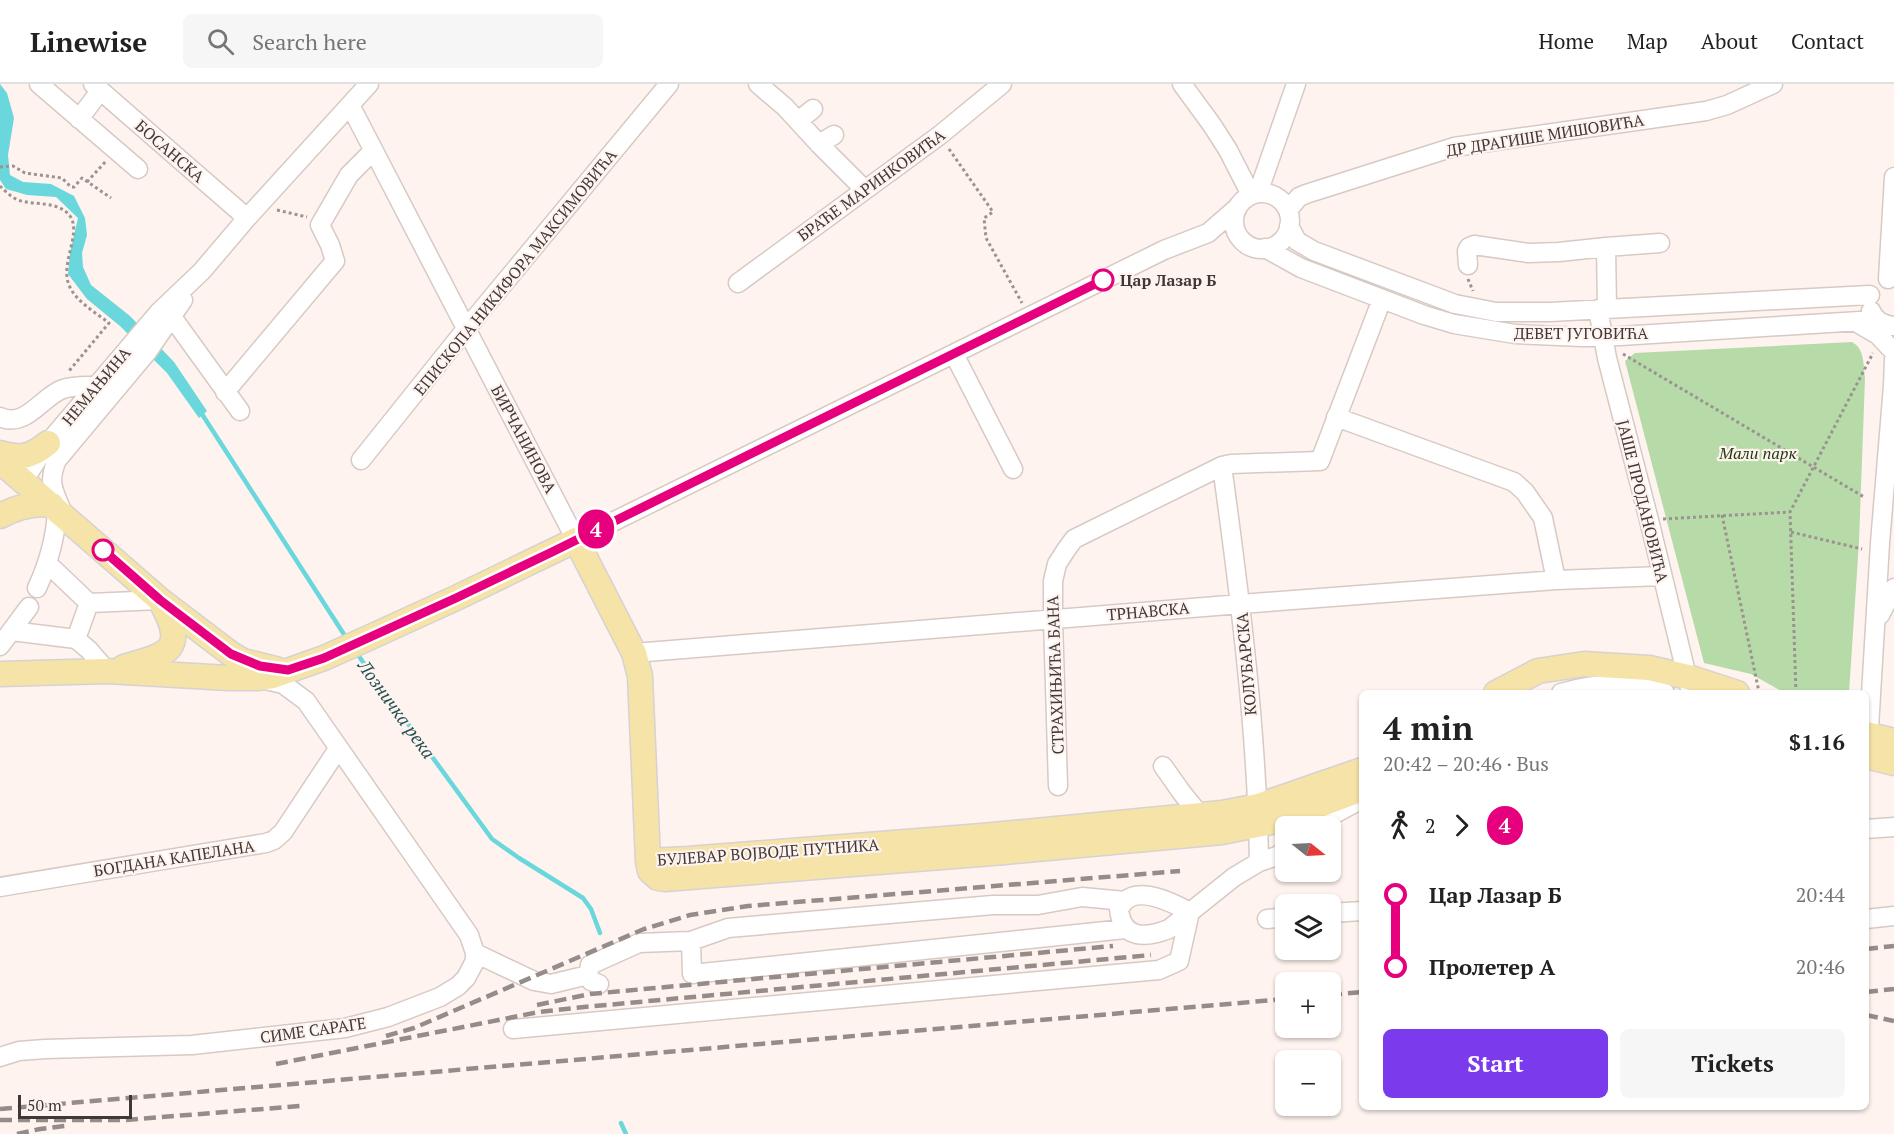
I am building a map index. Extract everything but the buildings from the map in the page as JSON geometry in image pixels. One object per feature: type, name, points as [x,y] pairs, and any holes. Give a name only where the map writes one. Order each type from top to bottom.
[{"type":"main road","points":[[0,453],[17,457],[27,456],[48,443]]},
{"type":"main road","points":[[0,461],[160,600],[231,654],[260,666],[294,668]]},
{"type":"main road","name":"НЕМАЊИНА","points":[[0,510],[24,480]]},
{"type":"main road","points":[[0,516],[40,503],[58,511]]},
{"type":"main road","points":[[0,674],[109,671],[191,676],[259,678],[273,676],[351,645],[456,598],[576,540]]},
{"type":"main road","name":"БИРЧАНИНОВА","points":[[576,540],[634,653],[640,676],[648,861]]},
{"type":"main road","points":[[109,671],[162,654],[171,645],[174,633],[172,621],[160,600]]},
{"type":"main road","points":[[1502,690],[1538,671],[1584,664],[1649,668],[1689,688]]},
{"type":"main road","points":[[1535,690],[1555,683],[1595,677],[1625,678],[1718,690]]},
{"type":"main road","points":[[1869,745],[1894,741]]},
{"type":"main road","points":[[1869,746],[1894,763]]},
{"type":"main road","name":"БУЛЕВАР ВОЈВОДЕ ПУТНИКА","points":[[1359,771],[1258,816],[1222,832],[665,879],[658,878],[650,871],[648,861],[982,836],[1222,813],[1258,816],[1277,820],[1359,790]]},
{"type":"street","points":[[39,84],[138,169]]},
{"type":"street","name":"НЕМАЊИНА","points":[[24,480],[48,443],[159,312],[202,271],[369,84]]},
{"type":"street","name":"ЕПИСКОПА НИКИФОРА МАКСИМОВИЋА","points":[[361,460],[669,84]]},
{"type":"street","points":[[758,84],[798,121],[826,139],[865,190]]},
{"type":"street","name":"БРАЋЕ МАРИНКОВИЋА","points":[[738,283],[940,135],[1002,84]]},
{"type":"street","points":[[1182,84],[1218,133],[1249,198]]},
{"type":"street","points":[[1242,239],[1237,232],[1235,215],[1249,198],[1296,84]]},
{"type":"street","name":"ДР ДРАГИШЕ МИШОВИЋА","points":[[1289,218],[1299,196],[1454,147],[1706,111],[1727,105],[1773,84]]},
{"type":"street","points":[[79,119],[97,87]]},
{"type":"street","name":"БОСАНСКА","points":[[97,87],[247,218]]},
{"type":"street","name":"БИРЧАНИНОВА","points":[[350,105],[576,540]]},
{"type":"street","points":[[798,121],[813,109]]},
{"type":"street","points":[[225,392],[335,261],[320,225],[349,175],[373,151]]},
{"type":"street","points":[[1894,177],[1891,279],[1877,285],[1870,295],[1870,308],[1876,320],[1888,326],[1894,326]]},
{"type":"street","points":[[576,540],[1164,250],[1208,233],[1249,198],[1268,193],[1276,196],[1283,202],[1289,218],[1286,235],[1273,246],[1265,248],[1252,246],[1242,239],[1223,233],[1208,233]]},
{"type":"street","name":"ДЕВЕТ ЈУГОВИЋА","points":[[1289,218],[1297,240],[1314,250],[1455,304],[1496,312],[1550,312],[1870,295]]},
{"type":"street","points":[[1468,266],[1467,251],[1474,245],[1527,253],[1660,243]]},
{"type":"street","name":"ЈАШЕ ПРОДАНОВИЋА","points":[[1606,247],[1602,336],[1689,688]]},
{"type":"street","name":"ДЕВЕТ ЈУГОВИЋА","points":[[1265,248],[1301,268],[1424,315],[1486,331],[1525,335],[1602,336],[1876,320]]},
{"type":"street","name":"НЕМАЊИНА","points":[[58,511],[52,487],[53,468],[57,460],[148,351],[202,271]]},
{"type":"street","name":"СТРАХИЊИЋА БАНА","points":[[1058,786],[1053,581],[1058,564],[1074,539],[1222,466],[1320,461],[1382,299]]},
{"type":"street","points":[[172,317],[240,411]]},
{"type":"street","points":[[1849,321],[1871,330],[1894,352]]},
{"type":"street","points":[[954,354],[1013,469]]},
{"type":"street","points":[[1869,716],[1894,358]]},
{"type":"street","points":[[0,417],[5,420],[18,419],[31,413],[51,394],[62,389],[97,386]]},
{"type":"street","points":[[1336,417],[1514,482],[1525,492],[1543,518],[1556,580]]},
{"type":"street","name":"КОЛУБАРСКА","points":[[1222,466],[1241,604],[1258,816],[1259,862]]},
{"type":"street","points":[[37,588],[48,564],[58,511]]},
{"type":"street","points":[[1882,517],[1894,534]]},
{"type":"street","points":[[48,564],[89,603],[160,600]]},
{"type":"street","name":"ТРНАВСКА","points":[[634,653],[1556,580],[1662,576]]},
{"type":"street","points":[[1875,629],[1881,610],[1894,588]]},
{"type":"street","points":[[76,639],[89,603]]},
{"type":"street","points":[[0,646],[28,607]]},
{"type":"street","points":[[12,631],[76,639],[109,671]]},
{"type":"street","points":[[294,668],[306,701],[469,935],[475,953],[534,981],[551,984],[593,980],[590,965],[639,943],[691,941],[728,928],[993,905],[1038,905],[1082,897],[1125,901]]},
{"type":"street","points":[[259,678],[283,684],[306,701]]},
{"type":"street","points":[[1576,690],[1607,684],[1650,687],[1658,690]]},
{"type":"street","name":"БОГДАНА КАПЕЛАНА","points":[[0,887],[274,840],[283,832],[338,749]]},
{"type":"street","points":[[1163,766],[1200,815]]},
{"type":"street","points":[[1331,816],[1359,801]]},
{"type":"street","points":[[1869,829],[1894,827]]},
{"type":"street","points":[[1190,912],[1170,902],[1149,896],[1135,896],[1125,901],[1119,909],[1120,921],[1125,929],[1135,934],[1158,934],[1169,929],[1234,877],[1259,862],[1275,857]]},
{"type":"street","points":[[1038,905],[1038,938]]},
{"type":"street","points":[[1341,912],[1359,911]]},
{"type":"street","points":[[513,1029],[1159,970],[1179,961],[1190,912]]},
{"type":"street","points":[[1869,919],[1894,916]]},
{"type":"street","points":[[691,941],[692,974],[1125,929]]},
{"type":"street","name":"СИМЕ САРАГЕ","points":[[0,1056],[45,1048],[192,1045],[345,1028],[388,1017],[440,997],[458,986],[472,969],[475,953]]},
{"type":"path","points":[[940,135],[993,212],[984,218],[986,238],[1022,303]]},
{"type":"path","points":[[0,167],[10,166],[25,173],[62,178],[71,187],[83,178],[111,198]]},
{"type":"path","points":[[0,186],[18,200],[57,206],[66,211],[72,219],[74,226],[66,264],[69,285],[76,296],[109,323],[69,372],[72,387]]},
{"type":"path","points":[[277,210],[303,216],[320,225]]},
{"type":"path","points":[[1796,690],[1790,512],[1874,351]]},
{"type":"path","points":[[1622,353],[1864,497]]},
{"type":"path","points":[[1662,519],[1790,512]]},
{"type":"path","points":[[1722,515],[1748,690]]},
{"type":"path","points":[[1791,532],[1862,549]]},
{"type":"green space","name":"Мали парк","points":[[1852,342],[1859,349],[1865,378],[1859,542],[1849,690],[1780,690],[1751,674],[1704,663],[1625,361],[1635,353]]},
{"type":"water","points":[[0,84],[7,93],[14,118],[8,155],[10,175],[23,182],[51,184],[74,196],[85,218],[87,235],[82,253],[83,267],[91,285],[130,316],[174,362],[207,411],[199,418],[167,373],[120,326],[87,299],[68,274],[78,218],[56,197],[27,195],[6,189],[0,180]]},
{"type":"waterway","name":"Лозничка река","points":[[200,411],[347,639]]},
{"type":"waterway","name":"Лозничка река","points":[[355,651],[492,839],[583,898],[591,909],[600,933]]},
{"type":"waterway","name":"Лозничка река","points":[[621,1123],[626,1134]]},
{"type":"railway","points":[[386,1036],[414,1028],[644,929],[690,915],[748,906],[1180,871]]},
{"type":"railway","points":[[537,1005],[590,994],[1113,946]]},
{"type":"railway","points":[[1869,949],[1894,946]]},
{"type":"railway","points":[[276,1064],[539,1012],[1151,955]]},
{"type":"railway","points":[[1869,992],[1894,989]]},
{"type":"railway","points":[[1341,994],[1359,992]]},
{"type":"railway","points":[[0,1109],[1275,1000]]},
{"type":"railway","points":[[1869,1016],[1894,1021]]},
{"type":"railway","points":[[0,1120],[125,1120],[300,1106]]},
{"type":"railway","points":[[17,1134],[65,1126]]},
{"type":"bus line","name":"4","points":[[103,550],[160,600],[231,654],[243,661],[260,666],[288,670],[324,658],[456,598],[1103,280]]},
{"type":"place","name":"Цар Лазар Б","points":[[1103,280]]}]
